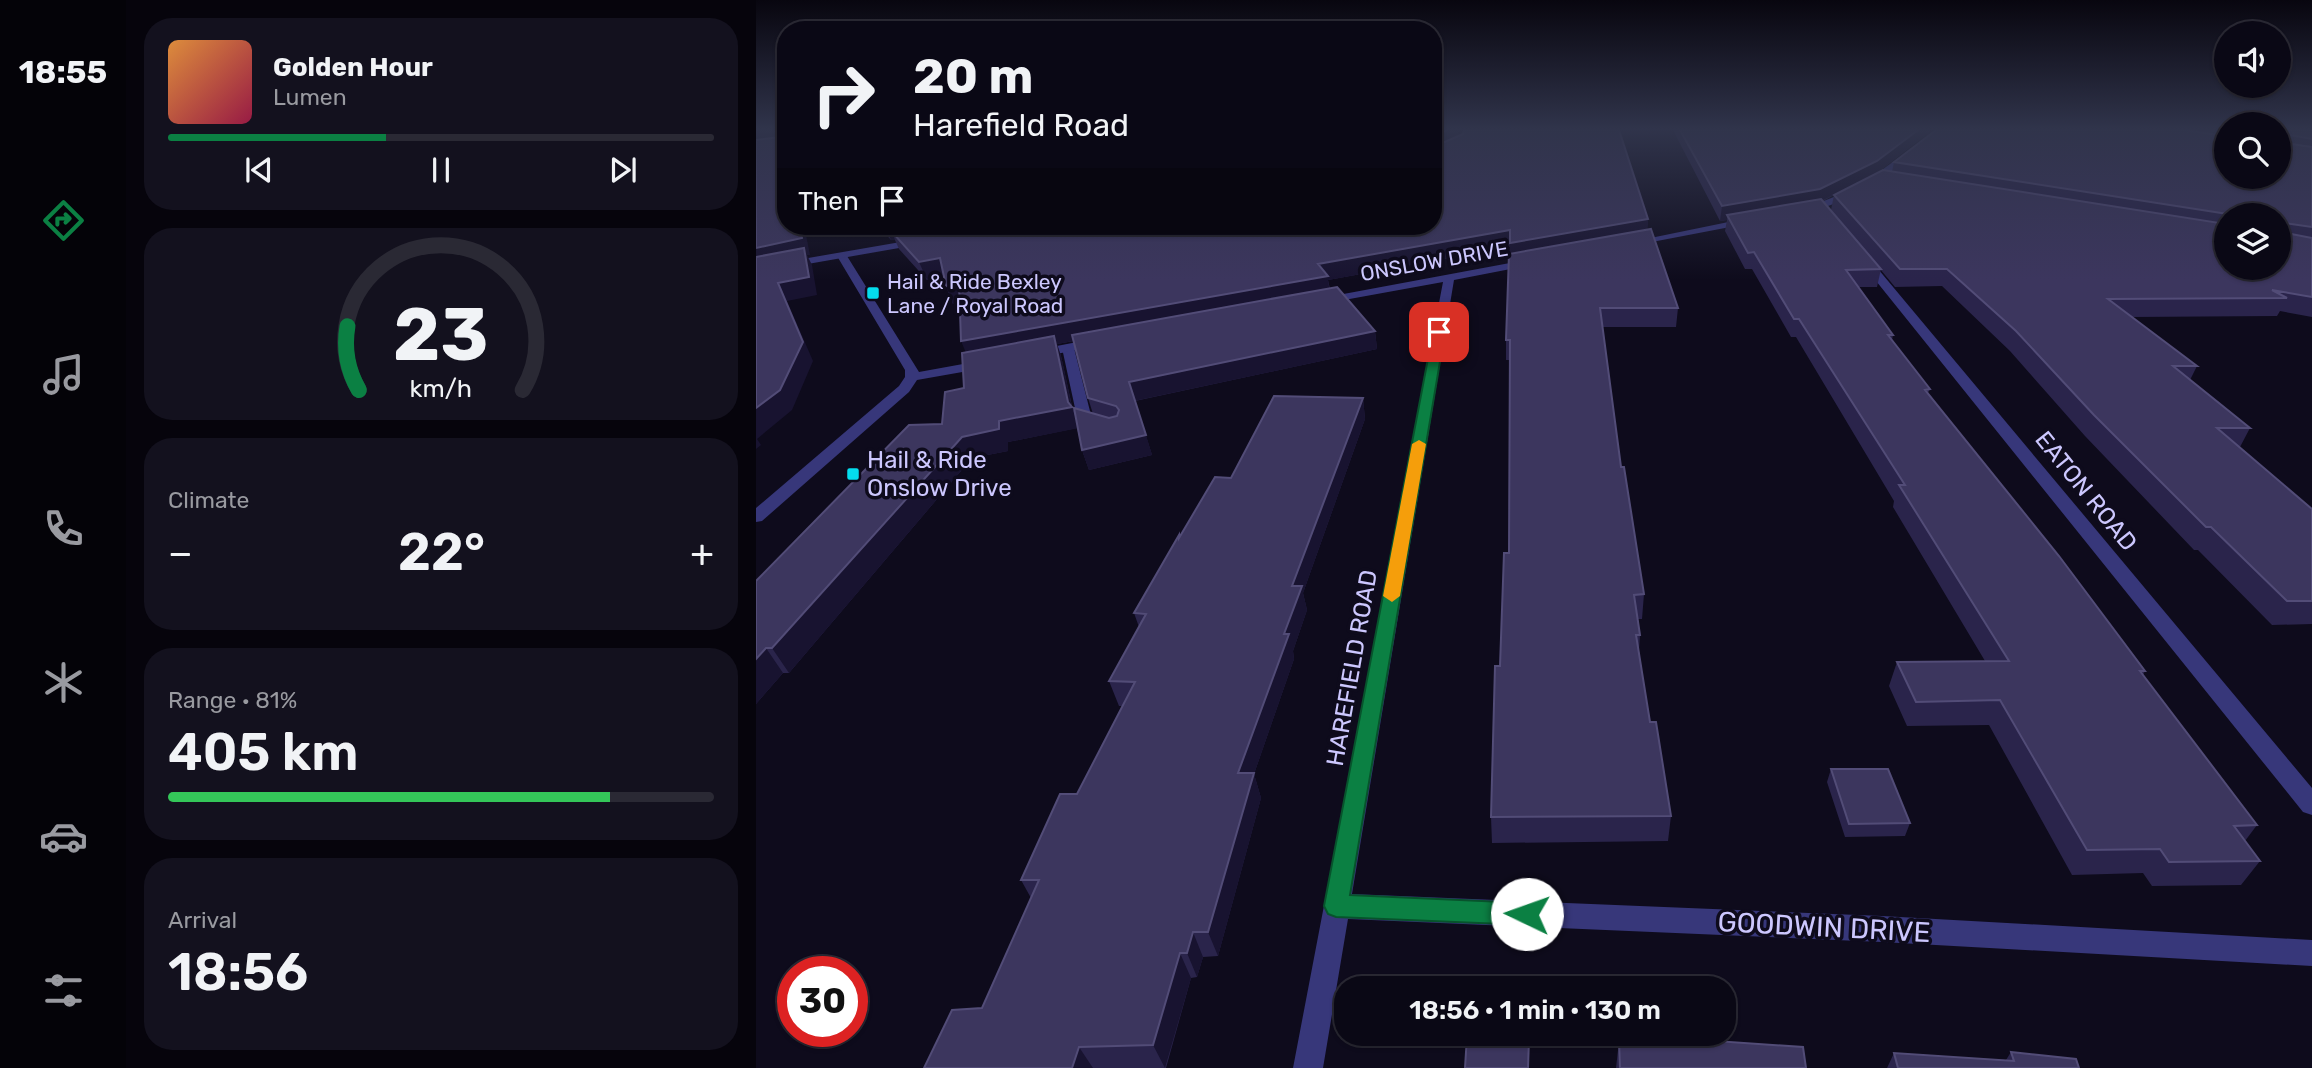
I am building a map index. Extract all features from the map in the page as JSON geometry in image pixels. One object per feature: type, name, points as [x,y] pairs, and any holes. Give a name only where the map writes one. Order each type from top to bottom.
[{"type":"street","points":[[1795,213],[1826,213],[1884,180]]},
{"type":"street","points":[[1622,245],[1755,220]]},
{"type":"street","points":[[756,270],[923,241]]},
{"type":"street","name":"EATON ROAD","points":[[1857,251],[2312,805]]},
{"type":"street","points":[[756,517],[904,389],[912,377],[912,370],[842,256]]},
{"type":"street","name":"ONSLOW DRIVE","points":[[1312,303],[1542,260]]},
{"type":"street","name":"HAREFIELD ROAD","points":[[1308,1068],[1449,278]]},
{"type":"street","points":[[1029,355],[1108,341]]},
{"type":"street","points":[[1068,348],[1085,422],[1106,428]]},
{"type":"street","points":[[912,377],[1003,360]]},
{"type":"street","name":"GOODWIN DRIVE","points":[[1336,906],[1882,929],[2312,953]]},
{"type":"building","points":[[756,180],[777,180],[777,235],[802,235],[802,238],[756,248]]},
{"type":"building","points":[[1442,180],[1635,180],[1648,219],[1510,243],[1510,230],[1318,264],[1328,276],[961,341],[959,283],[946,286],[940,258],[919,262],[895,235],[1442,235]]},
{"type":"building","points":[[1708,180],[1839,180],[1820,189],[1722,206]]},
{"type":"building","points":[[1864,180],[1946,180],[2214,222],[2214,280],[2291,280],[2291,234],[2312,238],[2312,297],[2272,290],[2287,298],[2108,299],[2197,366],[2173,366],[2250,428],[2217,428],[2312,509],[2312,601],[2287,601],[2211,527],[2206,527],[2094,415],[2016,331],[1947,269],[1900,269],[1834,195]]},
{"type":"building","points":[[2008,180],[2214,180],[2214,189],[2291,189],[2291,180],[2312,180],[2312,227],[2291,224],[2291,203],[2214,203],[2214,212]]},
{"type":"building","points":[[1821,199],[1881,269],[1846,270],[1893,335],[1888,335],[1930,389],[1925,390],[2059,556],[2145,671],[2140,671],[2257,825],[2234,826],[2260,861],[2169,862],[2160,849],[2087,850],[2000,700],[1916,702],[1897,662],[2009,661],[1899,485],[1905,485],[1799,319],[1794,319],[1754,252],[1748,253],[1727,215]]},
{"type":"building","points":[[1651,229],[1678,308],[1600,308],[1621,467],[1624,467],[1644,594],[1634,595],[1640,635],[1636,635],[1650,722],[1656,722],[1671,816],[1491,817],[1495,666],[1500,666],[1504,553],[1509,553],[1510,340],[1506,340],[1509,254]]},
{"type":"building","points":[[804,248],[809,277],[778,283],[803,342],[780,390],[756,408],[756,257]]},
{"type":"building","points":[[1337,287],[1375,331],[1129,382],[1146,435],[1082,450],[1074,408],[1109,418],[1117,416],[1119,410],[1116,406],[1088,398],[1072,335]]},
{"type":"building","points":[[1054,336],[1068,402],[1072,407],[999,421],[999,429],[962,437],[772,648],[766,648],[756,659],[756,581],[909,425],[942,424],[945,392],[964,388],[962,353]]},
{"type":"building","points":[[1274,396],[1363,398],[1292,586],[1302,586],[1284,634],[1289,634],[1238,773],[1254,773],[1208,932],[1193,932],[1187,953],[1180,953],[1153,1045],[1079,1047],[1072,1068],[924,1068],[952,1010],[982,1008],[1039,880],[1021,880],[1060,794],[1077,794],[1135,682],[1109,681],[1146,614],[1134,613],[1215,477],[1231,478]]},
{"type":"building","points":[[1831,769],[1888,769],[1910,823],[1849,824]]},
{"type":"building","points":[[1736,1042],[1803,1047],[1806,1068],[1620,1068],[1619,1046],[1736,1046]]},
{"type":"building","points":[[1466,1046],[1529,1046],[1528,1068],[1465,1068]]},
{"type":"building","points":[[2011,1052],[2076,1059],[2079,1068],[1898,1068],[1894,1053],[2014,1061]]},
{"type":"slow traffic","points":[[1392,596],[1419,444]]},
{"type":"place","name":"Hail & Ride Bexley Lane / Royal Road","points":[[873,293]]},
{"type":"place","name":"Hail & Ride Onslow Drive","points":[[853,474]]},
{"type":"route","points":[[1439,332],[1336,906],[1527,914]]}]
